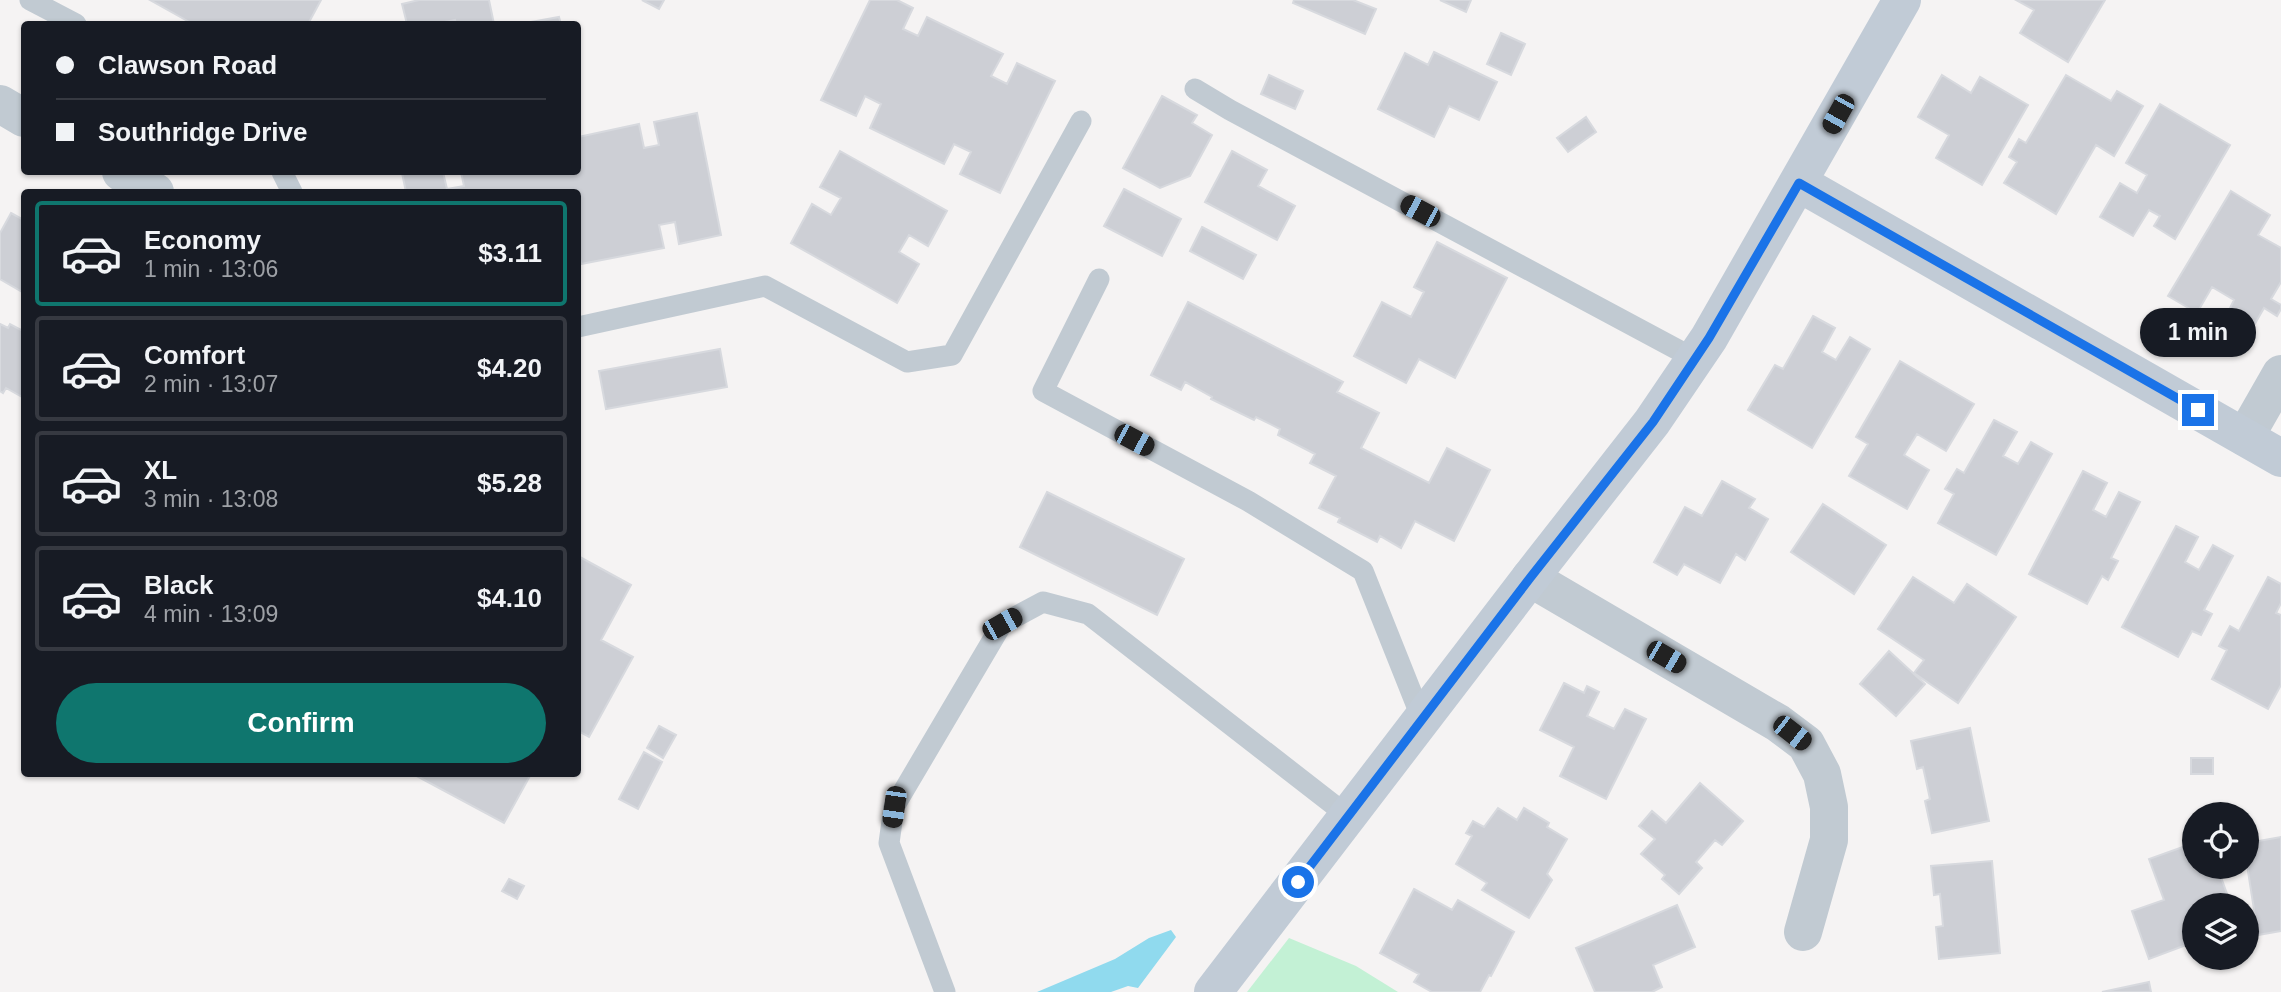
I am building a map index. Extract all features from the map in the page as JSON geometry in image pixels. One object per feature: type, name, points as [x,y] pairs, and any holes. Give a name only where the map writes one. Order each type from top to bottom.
[{"type":"street","points":[[1213,992],[1653,422],[1695,359],[1799,183],[1902,0]]},
{"type":"street","points":[[0,104],[21,116]]},
{"type":"street","points":[[126,175],[150,189]]},
{"type":"street","points":[[1799,183],[2281,458]]},
{"type":"street","points":[[2245,437],[2281,374]]},
{"type":"street","points":[[1530,578],[1778,723],[1806,744],[1822,774],[1829,807],[1829,840],[1803,932]]},
{"type":"lane","points":[[30,0],[70,21]]},
{"type":"lane","points":[[1195,89],[1695,359]]},
{"type":"lane","points":[[581,326],[765,286],[907,362],[952,355],[1080,121]]},
{"type":"lane","points":[[1099,279],[1043,391],[1248,501],[1363,571],[1422,719]]},
{"type":"lane","points":[[945,992],[889,843],[894,807],[1002,624],[1043,602],[1088,614],[1348,816]]},
{"type":"green space","points":[[1289,938],[1356,966],[1398,992],[1247,992]]},
{"type":"water","points":[[1171,930],[1176,937],[1138,988],[1128,986],[1111,992],[1037,992],[1115,959],[1149,938]]},
{"type":"building","points":[[150,0],[321,0],[310,21],[188,21]]},
{"type":"building","points":[[419,0],[489,0],[493,21],[406,21],[402,4]]},
{"type":"building","points":[[642,0],[664,0],[659,9]]},
{"type":"building","points":[[870,0],[897,0],[913,8],[903,29],[918,36],[927,17],[1003,54],[991,76],[1007,84],[1017,63],[1055,81],[1000,193],[960,174],[971,152],[954,144],[944,164],[870,128],[881,104],[865,96],[856,116],[821,100]]},
{"type":"building","points":[[1294,0],[1353,0],[1376,9],[1365,34],[1293,3]]},
{"type":"building","points":[[1440,0],[1471,0],[1466,12]]},
{"type":"building","points":[[2016,0],[2105,0],[2068,62],[2020,33],[2034,10]]},
{"type":"building","points":[[559,17],[560,21],[537,21]]},
{"type":"building","points":[[1501,33],[1525,44],[1511,75],[1487,64]]},
{"type":"building","points":[[1434,52],[1497,82],[1479,120],[1449,106],[1434,137],[1378,109],[1405,53],[1428,65]]},
{"type":"building","points":[[1269,75],[1303,91],[1295,109],[1261,94]]},
{"type":"building","points":[[1942,75],[1971,93],[1980,77],[2028,105],[1982,185],[1936,158],[1949,135],[1918,117]]},
{"type":"building","points":[[2066,75],[2111,101],[2117,91],[2143,106],[2114,156],[2096,145],[2056,214],[2004,183],[2017,162],[2009,157],[2019,139],[2026,143]]},
{"type":"building","points":[[1162,96],[1197,115],[1192,123],[1212,135],[1190,176],[1160,188],[1123,168]]},
{"type":"building","points":[[2160,104],[2230,145],[2175,239],[2154,226],[2160,216],[2149,210],[2133,236],[2100,217],[2120,183],[2137,193],[2147,175],[2126,163]]},
{"type":"building","points":[[697,113],[721,235],[679,244],[675,222],[659,225],[664,248],[581,264],[581,189],[447,189],[464,186],[462,175],[581,175],[581,136],[639,124],[644,148],[659,145],[654,122]]},
{"type":"building","points":[[1586,117],[1596,132],[1568,152],[1557,138]]},
{"type":"building","points":[[840,151],[947,211],[928,246],[909,235],[899,252],[919,264],[897,303],[791,243],[812,204],[831,215],[841,198],[820,187]]},
{"type":"building","points":[[1232,151],[1267,170],[1258,186],[1295,206],[1277,240],[1205,202]]},
{"type":"building","points":[[402,175],[444,175],[447,189],[405,189]]},
{"type":"building","points":[[1124,189],[1181,219],[1162,256],[1104,226]]},
{"type":"building","points":[[2231,191],[2270,215],[2258,235],[2281,248],[2281,282],[2271,299],[2281,305],[2281,309],[2277,316],[2264,308],[2253,327],[2228,312],[2234,300],[2212,287],[2197,313],[2168,296]]},
{"type":"building","points":[[11,213],[21,218],[21,291],[0,279],[0,233]]},
{"type":"building","points":[[1202,227],[1256,255],[1243,279],[1190,251]]},
{"type":"building","points":[[1437,242],[1507,278],[1455,378],[1419,359],[1406,383],[1354,356],[1382,302],[1411,317],[1424,292],[1414,287]]},
{"type":"building","points":[[1188,302],[1343,382],[1337,392],[1379,413],[1361,448],[1429,483],[1447,448],[1490,470],[1454,541],[1415,521],[1401,548],[1380,536],[1377,542],[1338,522],[1340,518],[1319,508],[1336,476],[1310,463],[1315,454],[1278,435],[1280,429],[1256,417],[1254,420],[1211,399],[1212,397],[1185,382],[1181,390],[1151,375]]},
{"type":"building","points":[[1813,316],[1835,328],[1822,352],[1836,360],[1850,337],[1870,349],[1812,448],[1748,410],[1775,365],[1783,369]]},
{"type":"building","points":[[0,324],[8,328],[10,324],[21,330],[21,396],[6,388],[3,393],[0,391]]},
{"type":"building","points":[[720,349],[727,387],[606,409],[599,371]]},
{"type":"building","points":[[1900,361],[1974,404],[1946,451],[1917,434],[1904,455],[1929,470],[1907,509],[1849,476],[1868,444],[1856,437]]},
{"type":"building","points":[[1994,420],[2017,432],[2003,456],[2018,464],[2031,442],[2052,454],[1996,555],[1938,523],[1954,494],[1945,489],[1957,469],[1964,473]]},
{"type":"building","points":[[2083,471],[2107,483],[2093,510],[2106,517],[2119,492],[2140,502],[2111,558],[2118,561],[2108,580],[2102,576],[2087,604],[2029,574]]},
{"type":"building","points":[[1722,481],[1755,499],[1749,508],[1768,519],[1745,560],[1736,554],[1720,583],[1684,564],[1677,575],[1654,562],[1685,507],[1702,516]]},
{"type":"building","points":[[1047,492],[1184,559],[1157,615],[1020,547]]},
{"type":"building","points":[[1823,504],[1886,545],[1854,594],[1791,552]]},
{"type":"building","points":[[2176,526],[2198,537],[2185,562],[2199,570],[2213,545],[2233,556],[2204,610],[2212,614],[2201,635],[2192,631],[2178,657],[2122,627]]},
{"type":"building","points":[[581,558],[631,585],[601,640],[633,657],[589,737],[581,733]]},
{"type":"building","points":[[1913,577],[1954,603],[1967,584],[2016,617],[1958,703],[1914,673],[1924,660],[1878,629]]},
{"type":"building","points":[[2268,577],[2281,584],[2281,603],[2276,613],[2281,615],[2281,685],[2268,709],[2212,679],[2227,650],[2219,646],[2230,626],[2239,631]]},
{"type":"building","points":[[1889,651],[1925,684],[1896,716],[1860,684]]},
{"type":"building","points":[[1564,683],[1584,693],[1587,686],[1599,692],[1587,716],[1614,729],[1625,709],[1646,719],[1606,799],[1560,776],[1574,747],[1540,730]]},
{"type":"building","points":[[659,726],[676,735],[663,758],[647,748]]},
{"type":"building","points":[[1970,728],[1989,821],[1932,833],[1925,801],[1930,799],[1923,767],[1917,769],[1911,741]]},
{"type":"building","points":[[644,752],[662,762],[638,809],[619,799]]},
{"type":"building","points":[[2191,758],[2213,758],[2213,774],[2191,774]]},
{"type":"building","points":[[419,777],[529,777],[504,823]]},
{"type":"building","points":[[1700,783],[1743,821],[1722,845],[1715,840],[1696,862],[1702,868],[1679,894],[1662,879],[1665,875],[1641,854],[1655,839],[1639,826],[1652,811],[1666,823]]},
{"type":"building","points":[[1498,808],[1517,820],[1524,808],[1549,823],[1547,827],[1567,839],[1547,874],[1552,880],[1529,918],[1482,890],[1487,883],[1456,864],[1472,836],[1466,833],[1473,821],[1484,827]]},
{"type":"building","points":[[2281,837],[2281,931],[2259,935],[2259,893],[2251,893],[2249,879],[2259,879],[2259,841]]},
{"type":"building","points":[[2182,847],[2182,879],[2222,879],[2227,893],[2182,893],[2182,947],[2149,959],[2132,911],[2164,900],[2149,859]]},
{"type":"building","points":[[1992,861],[2000,953],[1939,959],[1936,927],[1943,926],[1940,894],[1934,895],[1931,866]]},
{"type":"building","points":[[509,879],[524,886],[517,899],[502,891]]},
{"type":"building","points":[[1414,889],[1452,910],[1458,900],[1514,932],[1480,992],[1432,992],[1414,982],[1419,974],[1380,953]]},
{"type":"building","points":[[1677,905],[1695,947],[1653,965],[1662,987],[1652,992],[1595,992],[1576,948]]},
{"type":"building","points":[[2149,982],[2151,992],[2102,992]]},
{"type":"route","points":[[1298,882],[1653,422],[1709,338],[1799,183],[2198,410]]}]
